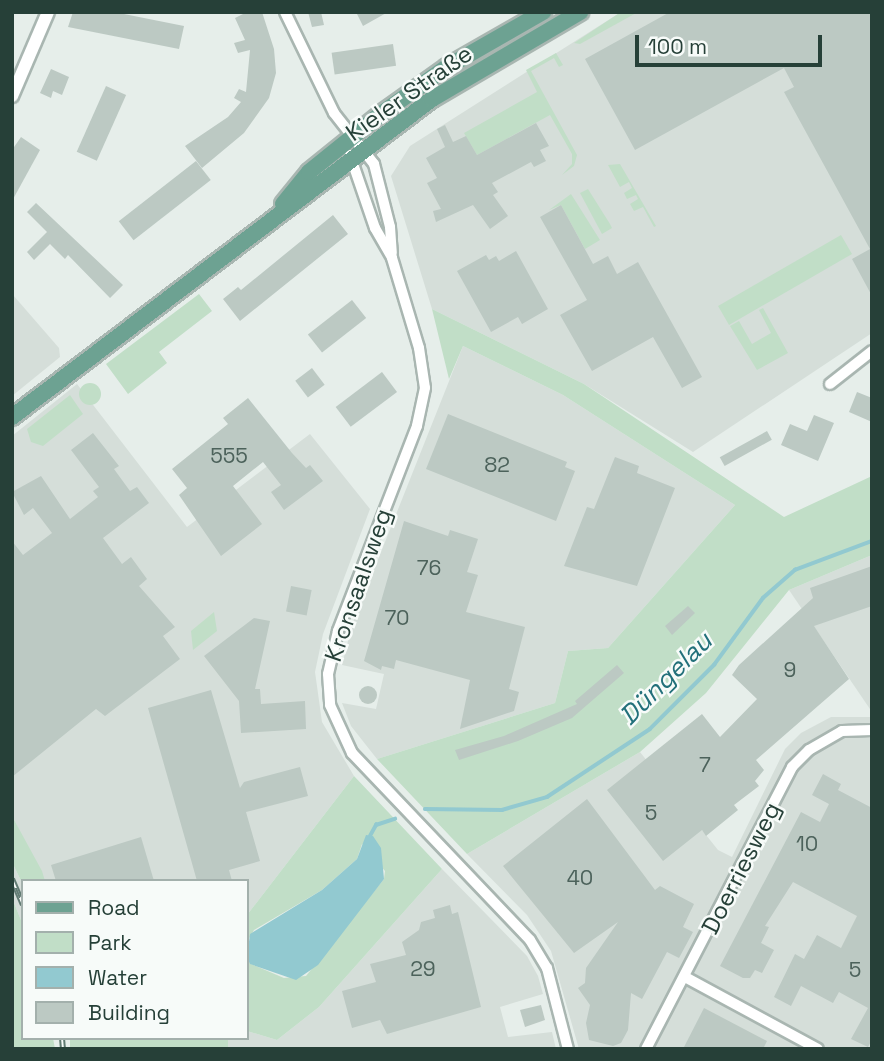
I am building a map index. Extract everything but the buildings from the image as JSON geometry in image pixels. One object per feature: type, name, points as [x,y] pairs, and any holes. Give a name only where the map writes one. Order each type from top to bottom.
[{"type":"main road","name":"Kieler Straße","points":[[270,219],[309,172],[350,138],[447,67],[543,12]]},
{"type":"main road","name":"Kieler Straße","points":[[12,417],[270,219],[432,99],[580,12]]},
{"type":"street","points":[[12,96],[48,12]]},
{"type":"street","points":[[285,12],[350,138]]},
{"type":"street","name":"Kronsaalsweg","points":[[350,138],[365,149],[378,172],[390,227],[392,258],[421,359],[424,402],[338,631],[328,674],[330,705],[352,752],[530,940],[547,968],[568,1049]]},
{"type":"street","name":"Kronsaalsweg","points":[[350,138],[351,160],[375,229],[392,258]]},
{"type":"street","points":[[830,384],[872,351]]},
{"type":"street","name":"Doerriesweg","points":[[646,1049],[792,767],[809,750],[842,732],[872,730]]},
{"type":"street","points":[[685,977],[818,1049]]},
{"type":"shaded area","points":[[621,12],[872,12],[872,333],[693,452],[584,384],[432,309],[391,176],[410,146]]},
{"type":"shaded area","points":[[13,295],[59,348],[60,357],[12,396]]},
{"type":"shaded area","points":[[463,346],[563,395],[735,505],[608,648],[568,651],[555,703],[377,759],[351,726],[342,703],[376,709],[384,674],[342,665],[352,625]]},
{"type":"shaded area","points":[[77,384],[187,527],[310,434],[370,509],[323,634],[315,672],[322,722],[354,776],[248,914],[248,879],[44,879],[12,816],[12,436]]},
{"type":"shaded area","points":[[872,555],[872,712],[789,590]]},
{"type":"shaded area","points":[[831,717],[872,717],[872,1049],[579,1049],[551,951],[527,915],[467,854],[640,752],[718,850],[732,857],[785,749],[801,733]]},
{"type":"shaded area","points":[[12,862],[21,881],[21,920],[12,898]]},
{"type":"shaded area","points":[[442,869],[527,956],[538,976],[543,994],[500,1007],[508,1037],[552,1032],[556,1049],[226,1049],[228,1040],[248,1040],[248,1031],[277,1040],[319,1007]]},
{"type":"green space","points":[[621,12],[638,12],[580,44],[574,43]]},
{"type":"green space","points":[[556,53],[563,65],[559,67],[554,58],[531,71],[577,155],[574,166],[562,175],[572,164],[572,154],[550,115],[477,155],[464,133],[537,92],[526,70]]},
{"type":"green space","points":[[620,164],[656,226],[654,227],[643,207],[634,211],[630,204],[638,199],[636,195],[627,199],[624,193],[632,188],[629,182],[620,187],[608,165]]},
{"type":"green space","points":[[588,189],[612,228],[602,234],[580,193]]},
{"type":"green space","points":[[571,194],[600,240],[585,249],[561,205],[549,210]]},
{"type":"green space","points":[[841,235],[852,254],[729,325],[718,306]]},
{"type":"green space","points":[[199,294],[212,311],[159,352],[167,363],[128,394],[106,364]]},
{"type":"green space","points":[[763,308],[788,353],[757,370],[730,326],[739,321],[752,344],[771,333],[759,310]]},
{"type":"green space","points":[[432,309],[584,384],[784,517],[872,476],[872,555],[789,590],[706,693],[640,752],[467,854],[377,759],[555,703],[568,651],[608,648],[735,505],[563,395],[463,346],[449,379]]},
{"type":"green space","points":[[90,383],[98,386],[101,394],[98,402],[90,405],[82,402],[79,394],[82,386]]},
{"type":"green space","points":[[70,395],[83,414],[43,446],[31,442],[27,429]]},
{"type":"green space","points":[[214,612],[217,631],[193,650],[191,631]]},
{"type":"green space","points":[[354,776],[442,869],[319,1007],[277,1040],[248,1031],[248,959],[251,964],[284,978],[306,976],[384,879],[385,871],[362,844],[357,859],[322,890],[254,930],[248,940],[248,914]]},
{"type":"green space","points":[[12,816],[44,879],[21,881],[12,862]]},
{"type":"green space","points":[[12,898],[21,920],[21,1040],[53,1040],[55,1049],[12,1049]]},
{"type":"green space","points":[[70,1040],[228,1040],[228,1049],[70,1049]]},
{"type":"water","points":[[366,835],[373,836],[381,848],[384,879],[318,965],[296,980],[250,964],[250,934],[322,890],[357,859]]},
{"type":"waterway","name":"Düngelau","points":[[425,809],[502,810],[547,797],[650,729],[714,665],[763,598],[795,570],[872,541]]},
{"type":"waterway","name":"Düngelau","points":[[370,836],[376,825],[395,819]]},
{"type":"railway","points":[[12,879],[21,900]]},
{"type":"railway","points":[[62,1040],[63,1049]]}]
